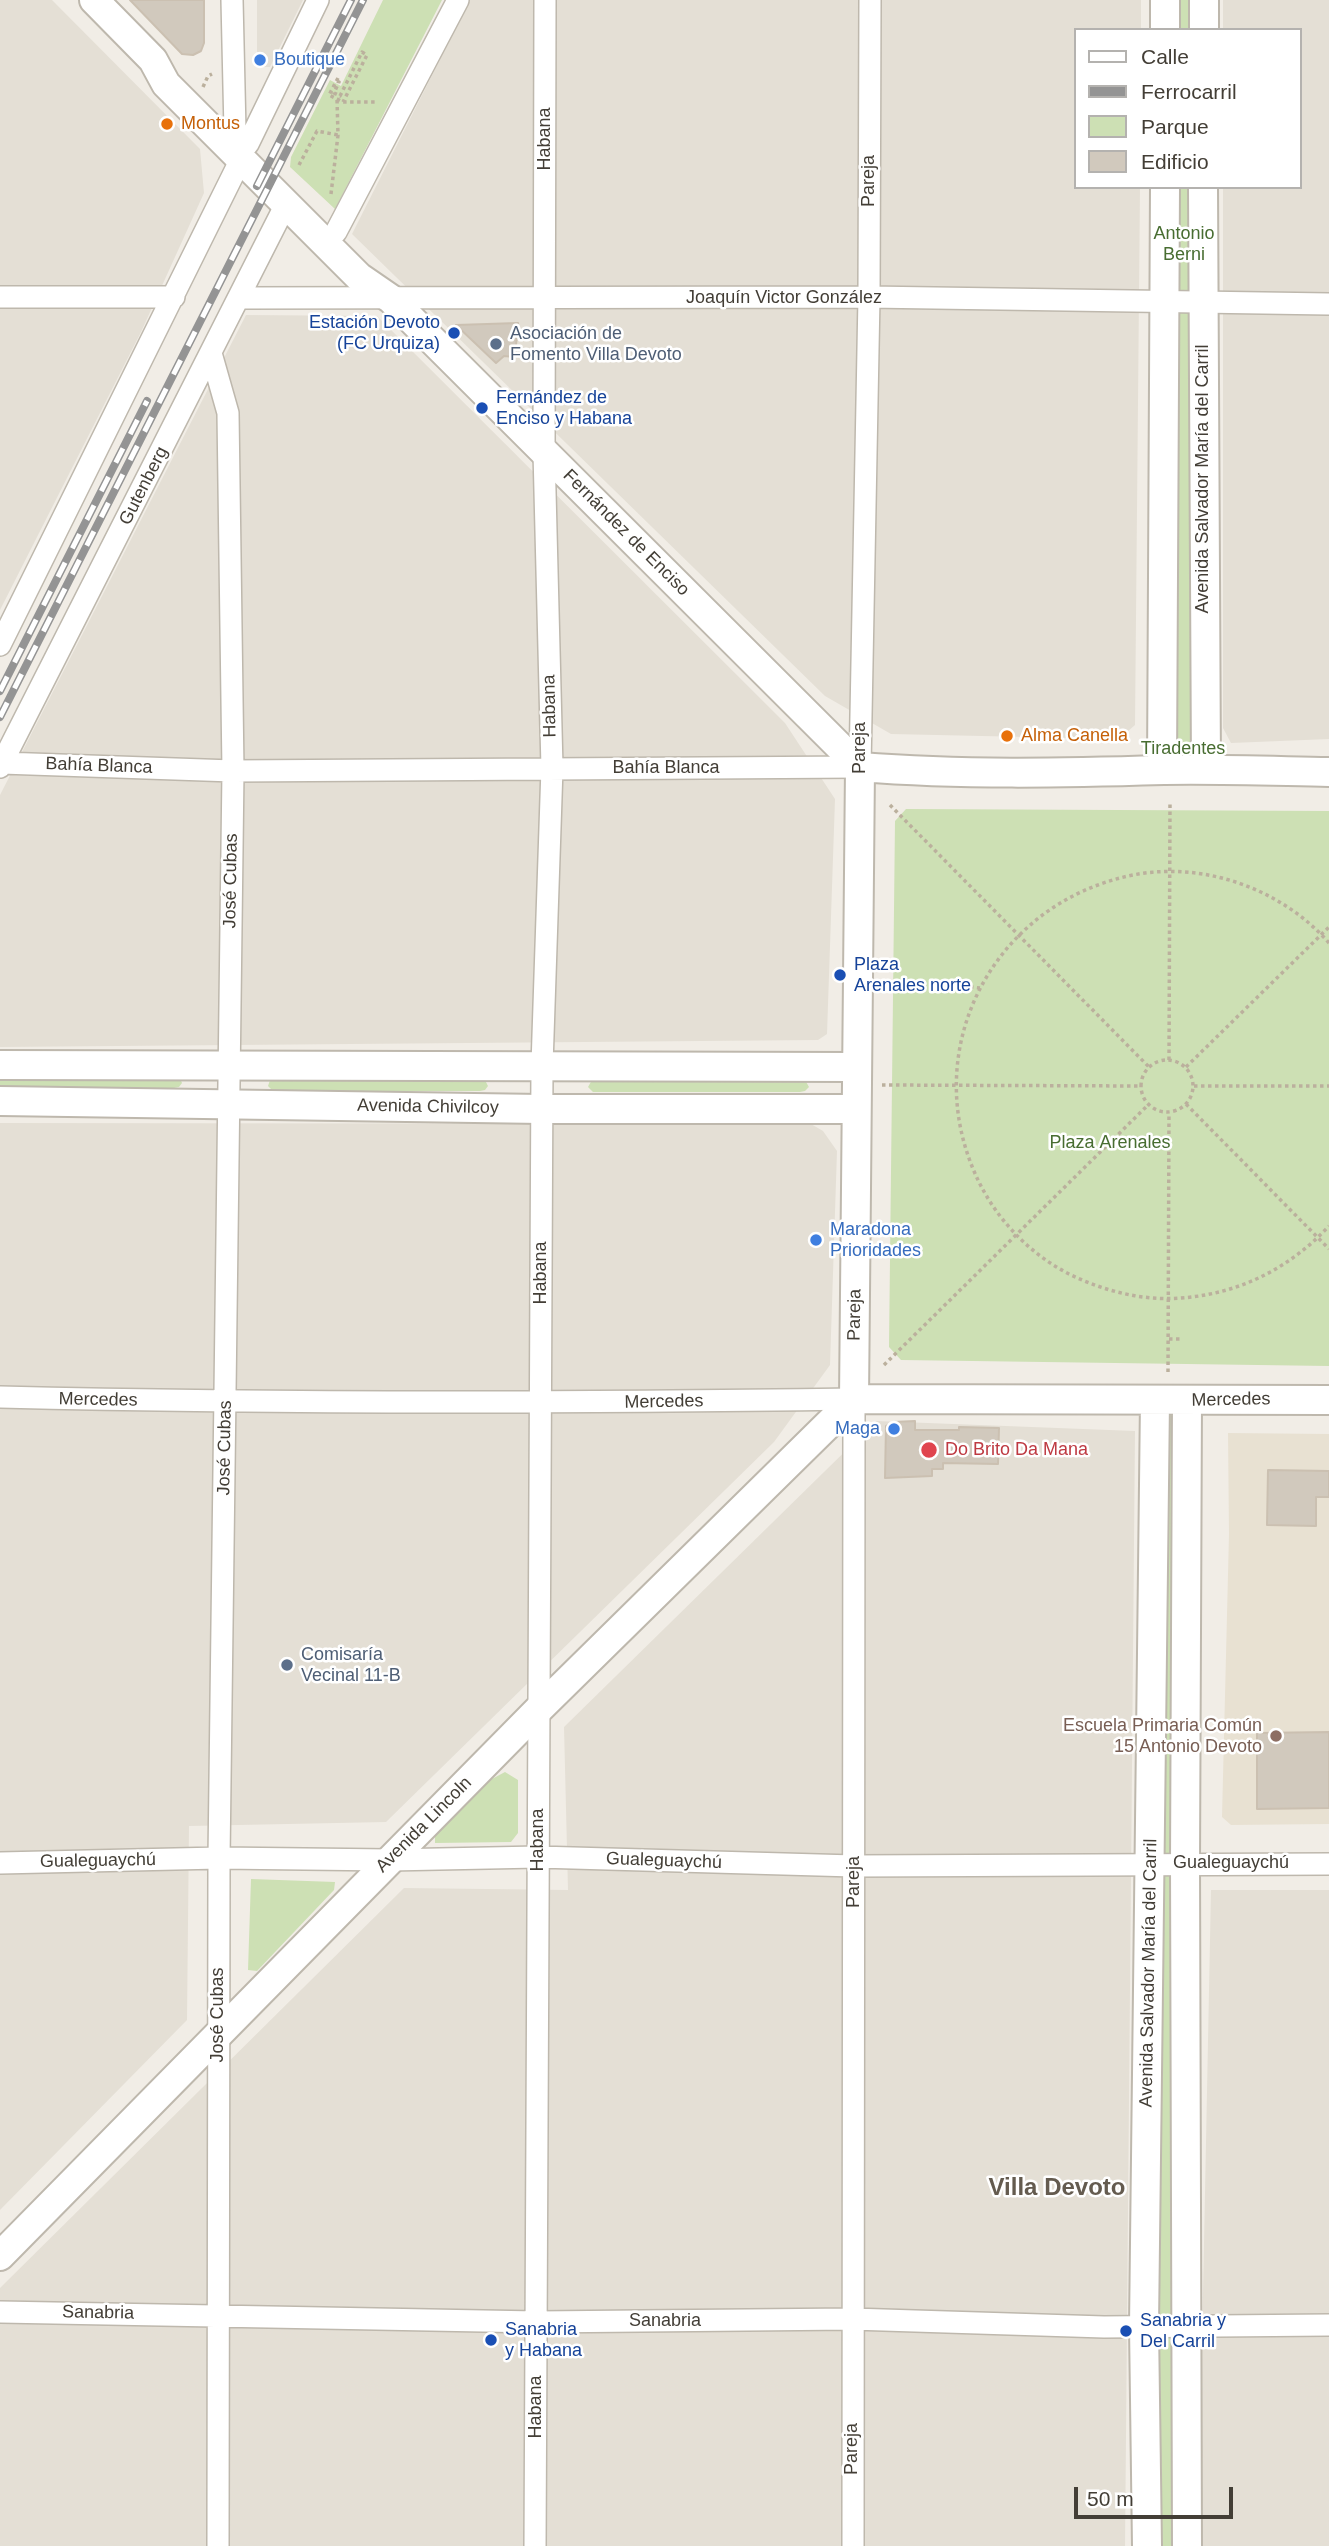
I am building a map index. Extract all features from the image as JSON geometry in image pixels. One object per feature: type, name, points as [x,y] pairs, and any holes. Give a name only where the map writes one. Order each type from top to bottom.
[{"type":"street","name":"Fernández de Enciso","points":[[94,0],[153,60],[166,84],[241,145],[370,266],[391,299]]},
{"type":"street","points":[[232,0],[232,73],[241,145]]},
{"type":"street","points":[[0,645],[174,296],[241,145],[318,0]]},
{"type":"street","points":[[336,232],[458,0]]},
{"type":"street","name":"Habana","points":[[535,2546],[542,1065],[552,768],[544,452],[545,0]]},
{"type":"street","name":"Pareja","points":[[853,2546],[856,1067],[869,297],[870,0]]},
{"type":"street","points":[[1165,0],[1165,28]]},
{"type":"street","points":[[1204,0],[1204,28]]},
{"type":"street","name":"Fernández de Enciso","points":[[153,60],[178,73],[241,145],[286,204],[359,277],[391,299],[860,766]]},
{"type":"street","points":[[1162,770],[1165,189]]},
{"type":"street","name":"Avenida Salvador María del Carril","points":[[1203,189],[1206,770]]},
{"type":"street","name":"Gutenberg","points":[[1,765],[286,204]]},
{"type":"street","points":[[0,297],[174,296]]},
{"type":"street","name":"Joaquín Victor González","points":[[239,298],[869,297],[1329,304]]},
{"type":"street","name":"José Cubas","points":[[211,353],[228,413],[233,771],[217,2036],[218,2546]]},
{"type":"street","name":"Bahía Blanca","points":[[1,765],[233,771],[860,766],[1011,772],[1329,772]]},
{"type":"street","points":[[0,1065],[856,1067]]},
{"type":"street","name":"Avenida Chivilcoy","points":[[0,1101],[542,1109],[856,1109]]},
{"type":"street","name":"Mercedes","points":[[0,1398],[226,1403],[540,1404],[854,1399],[1329,1399]]},
{"type":"street","name":"Avenida Lincoln","points":[[0,2256],[538,1710],[854,1399]]},
{"type":"street","name":"Avenida Salvador María del Carril","points":[[1147,2546],[1144,2326],[1155,1400]]},
{"type":"street","name":"Avenida Salvador María del Carril","points":[[1187,1401],[1187,2546]]},
{"type":"street","name":"Gualeguaychú","points":[[0,1863],[219,1858],[390,1860],[538,1857],[854,1866],[1329,1864]]},
{"type":"street","name":"Sanabria","points":[[0,2312],[537,2322],[852,2319],[1104,2327],[1329,2325]]},
{"type":"path","points":[[344,102],[367,55],[362,52],[340,96],[334,93],[340,82],[337,79],[329,95],[344,102],[375,102]]},
{"type":"path","points":[[200,96],[208,76],[217,71],[232,73]]},
{"type":"path","points":[[331,194],[338,135],[337,99]]},
{"type":"path","points":[[299,165],[317,131],[338,135]]},
{"type":"path","points":[[1169,1060],[1170,802]]},
{"type":"path","points":[[890,805],[1149,1067]]},
{"type":"path","points":[[1329,943],[1293,910],[1252,888],[1212,876],[1170,871],[1115,879],[1088,888],[1039,916],[1000,956],[980,988],[964,1030],[956,1085],[958,1113],[971,1166],[983,1191],[1016,1234],[1037,1254],[1086,1282],[1122,1293],[1168,1299],[1210,1294],[1249,1283],[1274,1271],[1318,1238],[1329,1226]]},
{"type":"path","points":[[1186,1067],[1329,927]]},
{"type":"path","points":[[962,986],[980,988]]},
{"type":"path","points":[[1162,1060],[1186,1067],[1194,1086],[1191,1099],[1169,1113],[1154,1110],[1148,1105],[1141,1086],[1149,1067],[1162,1060]]},
{"type":"path","points":[[882,1085],[1141,1086]]},
{"type":"path","points":[[1194,1086],[1329,1086]]},
{"type":"path","points":[[1186,1104],[1329,1249]]},
{"type":"path","points":[[884,1365],[1148,1105]]},
{"type":"path","points":[[1168,1372],[1169,1113]]},
{"type":"path","points":[[1168,1339],[1181,1339]]},
{"type":"shaded area","points":[[0,0],[52,0],[200,149],[204,193],[141,332],[0,610]]},
{"type":"shaded area","points":[[257,0],[303,0],[270,67],[257,67]]},
{"type":"shaded area","points":[[470,0],[1141,0],[1141,28],[1074,28],[1074,189],[1140,189],[1135,725],[1119,739],[891,734],[825,696],[352,234]]},
{"type":"shaded area","points":[[1223,0],[1329,0],[1329,739],[1231,743],[1223,728],[1223,189],[1301,189],[1301,28],[1223,28]]},
{"type":"shaded area","points":[[246,315],[377,316],[785,723],[835,799],[827,1034],[818,1040],[0,1047],[0,795]]},
{"type":"shaded area","points":[[0,1123],[811,1124],[823,1131],[837,1151],[830,1365],[774,1442],[386,1822],[189,1826],[187,2020],[0,2210]]},
{"type":"shaded area","points":[[876,1421],[1135,1431],[1125,2546],[0,2546],[0,2288],[404,1888],[568,1890],[564,1727]]},
{"type":"shaded area","points":[[1228,1433],[1329,1434],[1329,1824],[1231,1825],[1222,1817],[1229,1534]]},
{"type":"shaded area","points":[[1211,1890],[1329,1890],[1329,2546],[1198,2546]]},
{"type":"green space","points":[[383,0],[442,0],[335,209],[290,167],[291,157],[330,80],[341,86]]},
{"type":"green space","points":[[1165,0],[1204,0],[1204,28],[1165,28]]},
{"type":"green space","name":"Tiradentes","points":[[1165,189],[1203,189],[1206,770],[1162,770]]},
{"type":"green space","name":"Plaza Arenales","points":[[906,809],[1329,811],[1329,1366],[901,1360],[889,1347],[895,821]]},
{"type":"green space","points":[[0,1076],[179,1076],[182,1083],[174,1088],[0,1088]]},
{"type":"green space","points":[[270,1080],[485,1080],[488,1086],[480,1091],[273,1091],[268,1086]]},
{"type":"green space","points":[[592,1080],[805,1080],[809,1087],[800,1092],[593,1092],[588,1087]]},
{"type":"green space","points":[[1155,1400],[1178,1400],[1187,2546],[1147,2546]]},
{"type":"green space","points":[[505,1772],[518,1780],[518,1833],[511,1842],[435,1843],[435,1834],[490,1780]]},
{"type":"green space","points":[[251,1879],[335,1882],[334,1890],[257,1971],[248,1970]]},
{"type":"building","points":[[130,0],[204,0],[204,43],[201,51],[193,55],[182,54]]},
{"type":"building","name":"Asociación de Fomento Villa Devoto","points":[[518,323],[515,357],[504,356],[496,363],[456,325]]},
{"type":"building","points":[[915,1421],[915,1430],[999,1428],[998,1464],[943,1463],[943,1469],[932,1469],[932,1476],[885,1478],[886,1426],[893,1422]]},
{"type":"building","points":[[1268,1470],[1329,1471],[1329,1497],[1316,1497],[1316,1526],[1267,1525]]},
{"type":"building","points":[[1329,1732],[1329,1808],[1257,1809],[1257,1733]]},
{"type":"railway","points":[[257,186],[351,0]]},
{"type":"railway","points":[[0,717],[363,0]]},
{"type":"railway","points":[[0,691],[147,401]]},
{"type":"place","name":"Boutique","points":[[260,60]]},
{"type":"place","name":"Montus","points":[[167,124]]},
{"type":"place","name":"Estación Devoto (FC Urquiza)","points":[[454,333]]},
{"type":"place","name":"Asociación de Fomento Villa Devoto","points":[[496,344]]},
{"type":"place","name":"Fernández de Enciso y Habana","points":[[482,408]]},
{"type":"place","name":"Alma Canella","points":[[1007,736]]},
{"type":"place","name":"Plaza Arenales norte","points":[[840,975]]},
{"type":"place","name":"Maradona Prioridades","points":[[816,1240]]},
{"type":"place","name":"Maga","points":[[894,1429]]},
{"type":"place","name":"Do Brito Da Mana","points":[[929,1450]]},
{"type":"place","name":"Comisaría Vecinal 11-B","points":[[287,1665]]},
{"type":"place","name":"Escuela Primaria Común 15 Antonio Devoto","points":[[1276,1736]]},
{"type":"place","name":"Sanabria y Del Carril","points":[[1126,2331]]},
{"type":"place","name":"Sanabria y Habana","points":[[491,2340]]},
{"type":"district","name":"Villa Devoto","points":[[1057,2188]]},
{"type":"park label","name":"Antonio Berni","points":[[1184,244]]}]
